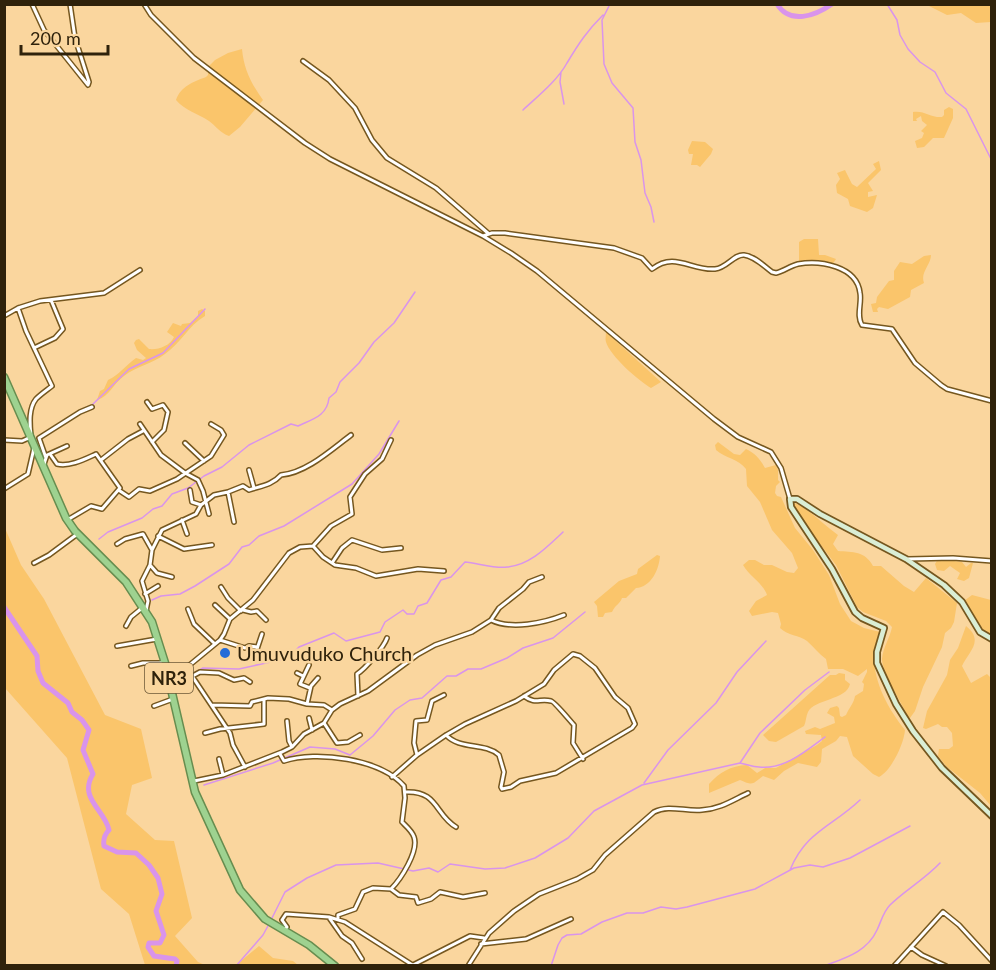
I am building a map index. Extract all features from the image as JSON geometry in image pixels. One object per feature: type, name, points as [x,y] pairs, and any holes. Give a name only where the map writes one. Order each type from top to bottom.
[{"type":"highway","name":"NR3","points":[[4,377],[68,520],[78,534],[120,575],[145,609],[159,638],[192,781],[203,814],[240,890],[257,912],[321,953],[335,966]]},
{"type":"main road","points":[[992,639],[983,635],[976,627],[958,598],[906,559],[820,514],[797,499],[790,499],[791,507],[832,569],[855,612],[862,618],[884,628],[877,652],[877,663],[907,722],[942,768],[992,816]]},
{"type":"street","points":[[32,4],[44,30],[88,85],[75,38],[70,4]]},
{"type":"street","points":[[144,4],[194,58],[312,148],[407,199],[483,236],[537,271],[664,379],[735,435],[771,452],[781,468],[790,499]]},
{"type":"street","points":[[303,61],[329,80],[355,108],[372,140],[383,154],[435,188],[489,234]]},
{"type":"street","points":[[483,236],[505,233],[614,248],[642,258],[652,269],[660,263],[672,261],[710,269],[719,268],[728,265],[738,255],[743,254],[776,273],[798,264],[826,264],[844,269],[854,277],[859,287],[859,318],[862,325],[892,329],[915,363],[947,389],[992,401]]},
{"type":"street","points":[[4,316],[18,308],[51,300],[104,293],[140,270]]},
{"type":"street","points":[[34,348],[55,338],[63,329],[51,300]]},
{"type":"street","points":[[4,489],[28,474],[33,440],[30,422],[34,404],[38,397],[52,386],[26,331],[18,308]]},
{"type":"street","points":[[147,402],[152,409],[163,405],[168,412],[164,430],[152,442]]},
{"type":"street","points":[[46,458],[39,438],[92,407]]},
{"type":"street","points":[[140,424],[161,455],[198,480],[209,514]]},
{"type":"street","points":[[50,453],[59,465],[75,463],[96,454],[120,490],[129,497],[139,489],[153,490],[204,461],[217,448],[224,435],[221,430],[211,424]]},
{"type":"street","points":[[100,460],[144,430]]},
{"type":"street","points":[[126,626],[131,617],[145,609],[148,601],[142,581],[150,565],[152,550],[164,528],[196,514],[201,505],[214,495],[243,486],[249,490],[272,483],[281,475],[288,475],[306,465],[351,435]]},
{"type":"street","points":[[4,440],[33,440]]},
{"type":"street","points":[[169,678],[186,668],[220,639],[230,619],[242,610],[288,553],[296,548],[313,546],[331,526],[352,514],[350,497],[365,474],[382,459],[391,440]]},
{"type":"street","points":[[185,443],[204,461]]},
{"type":"street","points":[[43,465],[50,453],[67,446]]},
{"type":"street","points":[[249,470],[254,488]]},
{"type":"street","points":[[68,520],[91,506],[102,509],[120,490]]},
{"type":"street","points":[[190,490],[192,502],[201,505]]},
{"type":"street","points":[[228,492],[234,522]]},
{"type":"street","points":[[182,520],[187,534]]},
{"type":"street","points":[[34,562],[49,555],[78,534]]},
{"type":"street","points":[[117,544],[143,534],[152,550]]},
{"type":"street","points":[[158,536],[184,549],[212,545]]},
{"type":"street","points":[[332,563],[342,548],[352,540],[382,550],[401,548]]},
{"type":"street","points":[[313,546],[332,563],[379,576],[418,568],[444,571]]},
{"type":"street","points":[[906,559],[991,560]]},
{"type":"street","points":[[150,565],[157,573],[172,577]]},
{"type":"street","points":[[192,781],[223,775],[292,747],[302,736],[324,723],[332,710],[340,704],[358,696],[426,650],[472,632],[491,620],[499,608],[529,582],[542,576]]},
{"type":"street","points":[[145,594],[158,586]]},
{"type":"street","points":[[221,587],[228,598],[242,610],[257,611],[266,620]]},
{"type":"street","points":[[215,604],[230,619]]},
{"type":"street","points":[[188,609],[194,624],[215,644]]},
{"type":"street","points":[[491,620],[506,624],[534,624],[564,615]]},
{"type":"street","points":[[255,656],[262,634]]},
{"type":"street","points":[[117,646],[159,638]]},
{"type":"street","points":[[358,696],[357,674],[365,669],[375,654],[384,646],[387,638]]},
{"type":"street","points":[[220,639],[244,648],[257,647]]},
{"type":"street","points":[[392,777],[417,755],[446,735],[516,701],[544,684],[554,670],[573,654],[580,656],[595,668],[615,697],[628,708],[635,725],[583,759],[556,773],[520,781],[511,787],[502,789],[504,772],[499,754],[491,749],[454,743],[446,735]]},
{"type":"street","points":[[131,666],[142,663],[165,663]]},
{"type":"street","points":[[309,665],[301,685],[310,688]]},
{"type":"street","points":[[169,678],[183,680],[200,672],[219,673],[232,680],[244,678],[250,682]]},
{"type":"street","points":[[297,673],[303,676]]},
{"type":"street","points":[[192,676],[230,733],[233,746],[245,767]]},
{"type":"street","points":[[307,704],[310,688],[318,678]]},
{"type":"street","points":[[417,755],[414,743],[416,721],[427,720],[432,701],[444,695]]},
{"type":"street","points":[[524,695],[532,701],[550,700],[557,703],[563,714],[574,725],[573,743],[583,759]]},
{"type":"street","points":[[153,706],[173,699]]},
{"type":"street","points":[[212,705],[250,706],[252,702],[264,699],[289,699],[307,704],[324,705],[332,710]]},
{"type":"street","points":[[205,733],[264,724],[264,699]]},
{"type":"street","points":[[309,718],[312,730]]},
{"type":"street","points":[[287,721],[289,741],[292,747]]},
{"type":"street","points":[[324,723],[337,743],[348,742],[360,735]]},
{"type":"street","points":[[280,753],[284,761],[306,755],[363,763],[402,783],[405,792],[402,822],[413,834],[415,847],[403,875],[391,889]]},
{"type":"street","points":[[219,759],[223,775]]},
{"type":"street","points":[[405,792],[418,792],[426,796],[437,804],[450,823],[456,827]]},
{"type":"street","points":[[468,966],[484,938],[514,911],[534,897],[593,870],[605,855],[656,810],[663,808],[713,809],[748,793]]},
{"type":"street","points":[[338,920],[338,915],[355,909],[363,892],[368,889],[380,887],[391,889],[403,897],[416,897],[418,903],[431,899],[440,892],[463,897],[485,893]]},
{"type":"street","points":[[894,966],[935,919],[944,912],[992,961]]},
{"type":"street","points":[[284,930],[287,927],[282,916],[285,914],[329,917],[345,922],[414,965],[470,936],[484,938]]},
{"type":"street","points":[[329,917],[362,959]]},
{"type":"street","points":[[482,944],[526,939],[571,920]]},
{"type":"street","points":[[911,947],[946,966]]},
{"type":"shaded area","points":[[927,5],[988,5],[991,6],[991,22],[976,23],[961,13],[947,15]]},
{"type":"shaded area","points":[[242,49],[249,76],[263,100],[240,127],[229,136],[209,121],[183,107],[176,100],[184,88],[208,75],[208,67],[215,60]]},
{"type":"shaded area","points":[[949,107],[953,109],[953,118],[944,138],[933,138],[924,147],[917,148],[915,141],[922,138],[924,133],[921,131],[927,125],[922,121],[921,116],[916,119],[917,121],[913,121],[913,112],[942,117],[944,110]]},
{"type":"shaded area","points":[[692,141],[705,142],[713,149],[700,167],[691,165],[693,154],[689,154],[688,150]]},
{"type":"shaded area","points":[[879,161],[881,170],[868,183],[873,191],[868,192],[868,197],[877,195],[873,208],[867,212],[850,206],[848,199],[837,193],[836,185],[840,179],[837,173],[845,170],[852,184],[857,187],[876,169],[873,164]]},
{"type":"shaded area","points":[[804,239],[818,239],[819,255],[836,259],[832,265],[799,263],[799,242]]},
{"type":"shaded area","points":[[931,255],[923,275],[924,283],[911,290],[910,297],[888,309],[879,307],[878,312],[873,312],[871,304],[876,303],[877,297],[889,281],[894,280],[894,271],[900,262],[912,264],[924,256]]},
{"type":"shaded area","points":[[202,309],[205,311],[205,316],[171,350],[120,379],[105,396],[97,400],[108,380],[136,358],[143,360],[146,358],[137,350],[134,343],[136,340],[139,339],[149,349],[163,347],[174,337],[167,332],[173,323],[181,326],[190,323]]},
{"type":"shaded area","points":[[606,332],[661,382],[651,388],[633,374],[609,348]]},
{"type":"shaded area","points":[[718,442],[734,454],[740,455],[746,449],[757,457],[765,468],[776,465],[780,482],[776,486],[775,493],[781,497],[795,528],[829,575],[840,604],[851,621],[864,628],[880,632],[874,651],[876,674],[887,704],[905,730],[896,756],[884,774],[879,777],[853,756],[847,737],[840,736],[822,749],[821,762],[817,767],[798,763],[774,780],[763,776],[753,783],[740,780],[709,793],[709,784],[730,768],[747,765],[757,773],[765,768],[776,768],[817,745],[822,741],[821,735],[806,734],[805,731],[815,727],[820,729],[835,723],[834,717],[827,713],[830,708],[837,706],[840,716],[846,715],[855,696],[863,691],[862,682],[867,672],[867,669],[858,676],[843,669],[828,669],[826,659],[807,641],[786,633],[780,628],[778,613],[752,616],[749,611],[756,601],[767,595],[763,587],[743,565],[749,560],[755,560],[787,572],[794,573],[798,568],[792,553],[772,530],[760,502],[747,486],[746,469],[740,463],[716,450],[715,445]]},
{"type":"shaded area","points":[[795,503],[838,535],[833,544],[838,551],[854,552],[866,557],[873,566],[881,566],[914,592],[926,578],[957,603],[954,622],[945,633],[942,647],[910,718],[883,665],[882,659],[892,627],[886,621],[863,612],[857,607],[836,565],[804,523],[793,505]]},
{"type":"shaded area","points":[[4,526],[21,565],[44,599],[105,715],[141,729],[152,778],[132,785],[126,814],[155,840],[174,841],[192,918],[175,936],[198,962],[205,965],[145,965],[129,914],[101,889],[67,758],[5,688]]},
{"type":"shaded area","points":[[657,555],[660,556],[658,567],[650,581],[636,588],[626,598],[622,598],[612,612],[598,617],[597,606],[594,602],[619,581],[637,574],[638,569]]},
{"type":"shaded area","points":[[938,559],[962,562],[966,567],[973,563],[969,578],[964,581],[957,579],[960,573],[950,566],[944,571],[937,570],[935,564]]},
{"type":"shaded area","points":[[972,595],[991,600],[991,637],[978,626],[964,601]]},
{"type":"shaded area","points":[[966,626],[972,631],[975,642],[962,666],[971,683],[987,674],[991,678],[991,806],[980,793],[947,767],[938,756],[939,749],[949,749],[953,746],[952,733],[947,727],[938,724],[923,728],[927,711],[947,675],[950,660],[958,648]]},
{"type":"shaded area","points":[[845,674],[845,680],[850,684],[848,689],[811,708],[804,726],[776,742],[769,741],[763,735],[830,675]]},
{"type":"shaded area","points":[[259,946],[273,958],[293,961],[298,965],[236,965]]},
{"type":"waterway","points":[[610,4],[602,20],[604,64],[612,83],[633,108],[635,142],[641,160],[645,193],[654,222]]},
{"type":"waterway","points":[[777,4],[782,11],[796,16],[811,15],[832,4]]},
{"type":"waterway","points":[[887,4],[897,20],[900,35],[908,49],[920,62],[935,72],[946,93],[966,109],[992,161]]},
{"type":"waterway","points":[[523,110],[558,76],[592,26],[603,15]]},
{"type":"waterway","points":[[561,72],[560,82],[564,104]]},
{"type":"waterway","points":[[99,539],[108,532],[142,518],[153,509],[162,506],[172,494],[188,488],[204,476],[222,467],[249,445],[291,424],[298,426],[322,413],[340,382],[359,363],[374,342],[394,323],[415,292]]},
{"type":"waterway","points":[[92,405],[129,369],[163,353],[205,309]]},
{"type":"waterway","points":[[152,600],[161,596],[180,594],[195,586],[229,564],[242,547],[249,545],[259,536],[284,526],[352,484],[379,454],[399,421]]},
{"type":"waterway","points":[[176,678],[189,676],[203,668],[239,669],[288,658],[299,647],[334,633],[346,641],[380,632],[385,622],[403,610],[407,614],[414,614],[418,606],[427,603],[441,580],[451,577],[465,562],[497,567],[515,566],[531,559],[563,532]]},
{"type":"waterway","points":[[4,607],[37,656],[38,671],[43,683],[68,703],[72,712],[89,730],[83,750],[93,774],[89,782],[90,797],[109,830],[104,838],[104,846],[117,852],[136,853],[149,865],[158,878],[162,894],[156,911],[164,935],[160,943],[149,943],[148,947],[154,956],[175,959],[176,966]]},
{"type":"waterway","points":[[204,785],[273,763],[310,747],[335,749],[350,755],[373,736],[395,710],[410,700],[422,698],[447,676],[456,676],[468,669],[481,669],[523,648],[553,638],[585,612]]},
{"type":"waterway","points":[[644,783],[668,750],[716,703],[737,672],[766,641]]},
{"type":"waterway","points":[[271,920],[285,892],[307,878],[336,865],[378,863],[413,871],[429,868],[438,872],[450,864],[485,869],[505,868],[535,858],[568,838],[594,811],[642,785],[740,763],[760,733],[805,690],[829,672]]},
{"type":"waterway","points":[[740,763],[757,767],[777,766],[786,763],[825,737]]},
{"type":"waterway","points":[[790,870],[804,846],[860,800]]},
{"type":"waterway","points":[[551,966],[558,945],[567,935],[581,934],[602,922],[627,913],[643,913],[661,907],[676,909],[687,907],[755,889],[794,868],[810,865],[823,867],[850,858],[910,826]]},
{"type":"waterway","points":[[824,966],[855,953],[867,944],[873,938],[890,905],[940,863]]},
{"type":"waterway","points":[[236,966],[263,935],[269,924]]},
{"type":"place","name":"Umuvuduko Church","points":[[225,653]]}]
